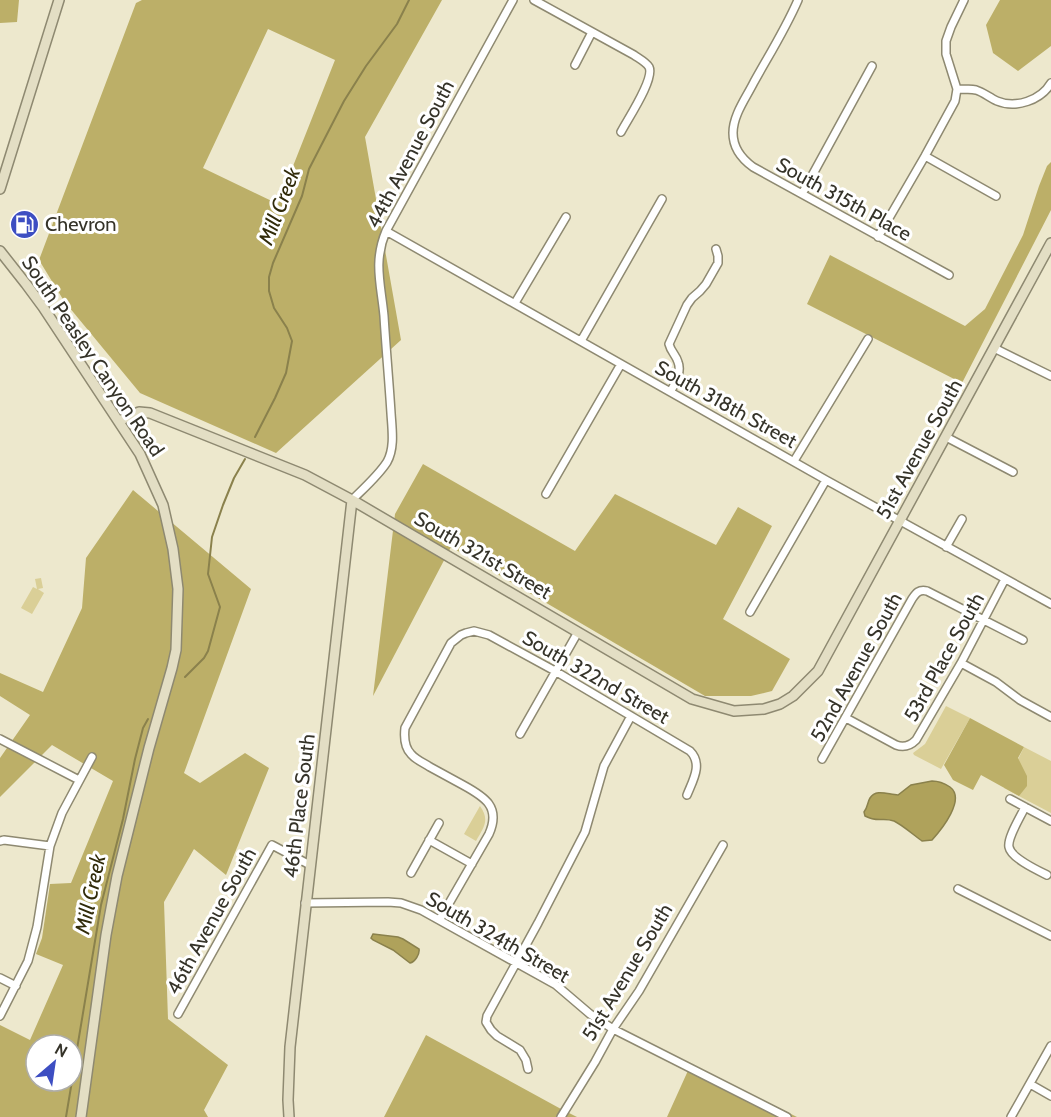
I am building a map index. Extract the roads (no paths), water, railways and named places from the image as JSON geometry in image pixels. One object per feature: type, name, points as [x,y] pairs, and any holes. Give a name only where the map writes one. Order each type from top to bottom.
[{"type":"main road","points":[[0,189],[59,0]]},
{"type":"main road","name":"51st Avenue South","points":[[818,671],[1051,243]]},
{"type":"main road","name":"South Peasley Canyon Road","points":[[0,251],[43,308],[140,454],[163,505],[173,549],[178,589],[177,638],[172,669],[149,748],[106,935],[81,1117]]},
{"type":"main road","points":[[0,264],[14,267]]},
{"type":"main road","name":"South 321st Street","points":[[119,421],[139,412],[150,413],[305,475],[352,500],[692,699],[734,711],[764,710],[793,696],[818,671]]},
{"type":"main road","name":"46th Place South","points":[[289,1117],[290,1047],[352,500]]},
{"type":"street","name":"44th Avenue South","points":[[352,500],[387,462],[391,451],[391,410],[378,261],[380,245],[513,0]]},
{"type":"street","points":[[534,0],[634,55],[649,69],[647,84],[621,132]]},
{"type":"street","name":"South 315th Place","points":[[798,0],[734,123],[734,142],[741,156],[745,161],[802,194],[949,275]]},
{"type":"street","points":[[878,237],[955,101],[957,88],[946,54],[946,41],[964,0]]},
{"type":"street","points":[[575,65],[592,32]]},
{"type":"street","points":[[802,194],[872,66]]},
{"type":"street","points":[[957,88],[976,90],[999,102],[1011,104],[1038,97],[1051,83]]},
{"type":"street","points":[[925,156],[996,196]]},
{"type":"street","points":[[581,341],[662,199]]},
{"type":"street","points":[[514,303],[566,217]]},
{"type":"street","name":"South 318th Street","points":[[386,231],[826,480],[1051,604]]},
{"type":"street","points":[[671,391],[680,370],[678,361],[670,351],[669,344],[687,305],[706,284],[718,263],[716,249]]},
{"type":"street","points":[[794,461],[868,339]]},
{"type":"street","points":[[994,348],[1051,376]]},
{"type":"street","points":[[546,494],[621,364]]},
{"type":"street","points":[[946,436],[1013,472]]},
{"type":"street","points":[[750,612],[826,480]]},
{"type":"street","points":[[946,547],[962,519]]},
{"type":"street","name":"53rd Place South","points":[[846,718],[896,745],[901,747],[912,745],[961,663],[1005,579]]},
{"type":"street","name":"52nd Avenue South","points":[[822,759],[912,599],[919,591],[927,591],[983,620]]},
{"type":"street","points":[[983,620],[1023,640]]},
{"type":"street","name":"South 322nd Street","points":[[472,864],[493,825],[492,808],[486,799],[475,791],[412,756],[405,742],[405,728],[451,643],[465,633],[474,631],[489,635],[555,671],[690,751],[697,760],[698,767],[687,795]]},
{"type":"street","points":[[519,734],[578,632]]},
{"type":"street","points":[[961,663],[1051,717]]},
{"type":"street","points":[[528,1069],[520,1050],[491,1030],[486,1022],[487,1016],[585,832],[604,766],[631,716]]},
{"type":"street","points":[[0,739],[78,780]]},
{"type":"street","points":[[0,1016],[28,961],[37,927],[51,846],[62,813],[92,758]]},
{"type":"street","points":[[1010,800],[1051,821]]},
{"type":"street","points":[[1025,807],[1011,835],[1009,847],[1012,854],[1047,875]]},
{"type":"street","points":[[411,873],[439,823]]},
{"type":"street","points":[[429,840],[472,864],[440,919]]},
{"type":"street","points":[[0,841],[51,846]]},
{"type":"street","name":"46th Avenue South","points":[[178,1014],[272,845],[310,866]]},
{"type":"street","name":"51st Avenue South","points":[[561,1117],[613,1029],[639,991],[723,845]]},
{"type":"street","points":[[958,889],[1051,936]]},
{"type":"street","name":"South 324th Street","points":[[305,903],[401,903],[421,910],[556,985],[590,1014],[613,1029],[787,1117]]},
{"type":"street","points":[[0,978],[16,986]]},
{"type":"street","points":[[1011,1117],[1051,1046]]},
{"type":"street","points":[[1030,1084],[1051,1096]]},
{"type":"waterway","name":"Mill Creek","points":[[255,437],[286,373],[292,341],[287,328],[274,308],[269,291],[269,277],[273,263],[302,196],[309,169],[344,101],[397,24],[409,0]]},
{"type":"waterway","name":"Mill Creek","points":[[185,677],[208,651],[220,607],[208,574],[212,537],[234,478],[245,459]]},
{"type":"waterway","name":"Mill Creek","points":[[80,1033],[101,905],[123,819],[135,759],[143,728],[148,719]]},
{"type":"waterway","name":"Mill Creek","points":[[66,1117],[70,1093]]},
{"type":"place","name":"Chevron","points":[[24,224]]}]
